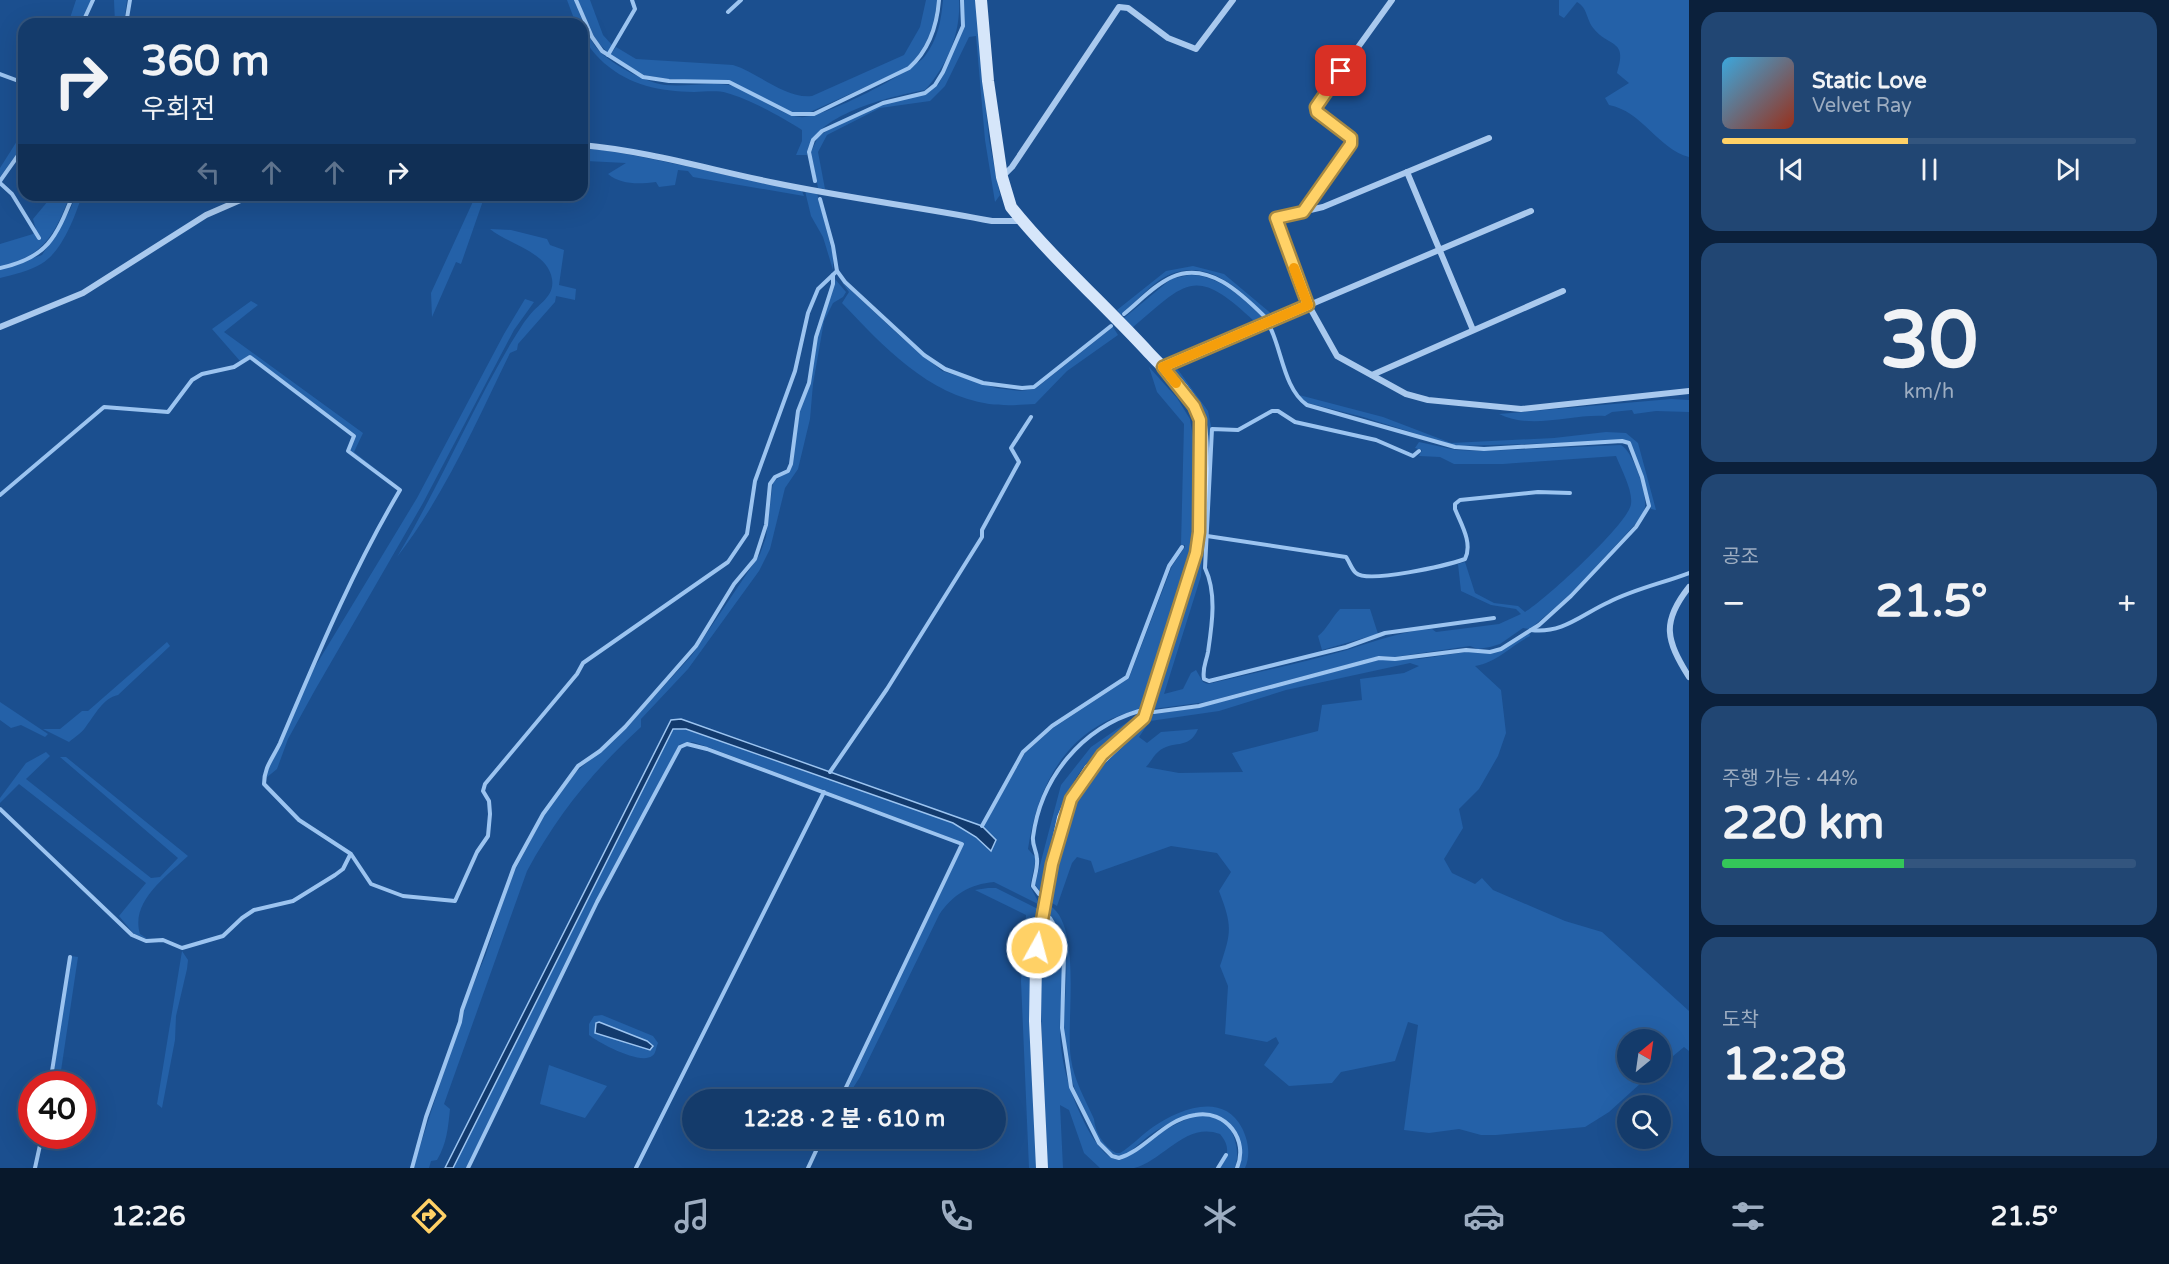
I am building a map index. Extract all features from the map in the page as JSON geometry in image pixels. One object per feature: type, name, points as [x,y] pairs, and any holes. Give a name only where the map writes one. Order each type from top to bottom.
[{"type":"street","points":[[981,0],[988,81],[1002,177],[1011,207],[1163,367],[1194,406],[1200,420],[1198,543],[1144,718],[1102,755],[1080,783],[1063,818],[1043,908],[1036,963],[1035,1021],[1042,1168]]},
{"type":"street","points":[[1002,177],[1012,167],[1119,7],[1128,8],[1168,38],[1196,49],[1233,0]]},
{"type":"street","points":[[1303,212],[1351,144],[1351,138],[1317,112],[1316,107],[1392,0]]},
{"type":"street","points":[[1489,138],[1323,207],[1276,218],[1308,305],[1337,356],[1354,368],[1406,394],[1428,400],[1489,407],[1521,409],[1689,391]]},
{"type":"street","points":[[588,146],[636,150],[704,169],[803,189],[993,221],[1022,221]]},
{"type":"street","points":[[1407,172],[1473,330]]},
{"type":"street","points":[[0,327],[84,293],[206,215],[238,201]]},
{"type":"street","points":[[1163,367],[1531,211]]},
{"type":"street","points":[[1372,375],[1563,291]]},
{"type":"street","points":[[1689,587],[1676,604],[1668,634],[1673,651],[1689,676]]},
{"type":"shaded area","points":[[76,0],[92,0],[84,18],[70,18]]},
{"type":"shaded area","points":[[114,0],[127,0],[125,18],[115,18]]},
{"type":"shaded area","points":[[567,0],[574,0],[581,18],[574,18]]},
{"type":"shaded area","points":[[578,0],[590,0],[603,35],[612,45],[608,53],[593,37],[588,18],[585,18]]},
{"type":"shaded area","points":[[926,0],[937,0],[934,20],[928,38],[912,63],[905,69],[808,113],[792,112],[727,81],[667,79],[644,75],[610,55],[616,47],[636,59],[733,65],[792,94],[812,96],[904,55],[920,27]]},
{"type":"shaded area","points":[[943,0],[959,0],[958,25],[951,48],[940,70],[925,90],[874,103],[837,118],[822,129],[812,141],[807,155],[796,155],[802,141],[802,130],[755,104],[723,92],[681,91],[646,86],[614,71],[588,45],[588,35],[608,59],[637,76],[656,83],[729,85],[791,115],[811,116],[866,94],[917,63],[925,56],[936,36]]},
{"type":"shaded area","points":[[964,0],[976,0],[989,140],[1000,195],[995,202],[985,140],[976,36],[969,37],[945,86],[930,101],[880,108],[827,135],[818,152],[825,189],[818,188],[811,152],[818,137],[838,123],[893,101],[926,94],[939,84],[965,24]]},
{"type":"shaded area","points":[[1559,0],[1689,0],[1689,157],[1668,146],[1631,115],[1609,105],[1605,98],[1629,83],[1617,73],[1620,62],[1619,49],[1594,29],[1583,7],[1577,2],[1564,18],[1559,15]]},
{"type":"shaded area","points":[[18,140],[18,152],[0,177],[0,168]]},
{"type":"shaded area","points":[[588,148],[802,191],[804,196],[693,177],[688,171],[678,170],[675,185],[659,187],[656,182],[624,182],[608,174],[626,163],[588,161]]},
{"type":"shaded area","points":[[805,191],[817,193],[833,255],[833,270],[823,237],[811,216]]},
{"type":"shaded area","points":[[48,201],[68,201],[59,222],[46,242],[27,257],[0,266],[0,244],[33,234],[36,230],[33,219]]},
{"type":"shaded area","points":[[74,201],[80,201],[61,243],[49,258],[41,264],[0,278],[0,269],[42,255]]},
{"type":"shaded area","points":[[473,201],[483,201],[461,264],[456,262],[432,317],[431,293]]},
{"type":"shaded area","points":[[490,229],[511,230],[547,239],[550,245],[564,250],[559,285],[576,289],[575,300],[556,296],[555,302],[518,344],[517,350],[510,353],[444,484],[414,534],[397,557],[511,343],[526,319],[551,291],[552,279],[543,262]]},
{"type":"shaded area","points":[[1193,266],[1224,274],[1273,315],[1267,317],[1225,280],[1199,270],[1185,270],[1164,277],[1121,315],[1117,310],[1166,271]]},
{"type":"shaded area","points":[[1189,275],[1221,283],[1264,319],[1254,321],[1234,303],[1204,286],[1192,286],[1179,290],[1132,328],[1124,318],[1171,279]]},
{"type":"shaded area","points":[[835,279],[846,292],[843,297],[833,303],[824,321],[813,384],[810,419],[798,469],[785,488],[770,549],[759,571],[688,669],[641,719],[641,727],[607,760],[578,794],[539,850],[527,871],[444,1104],[450,1109],[443,1148],[437,1160],[431,1161],[429,1168],[413,1168],[467,1000],[486,954],[511,878],[545,813],[576,772],[625,729],[692,655],[760,554],[766,537],[773,482],[791,469],[800,409],[809,386],[816,341]]},
{"type":"shaded area","points":[[841,281],[900,336],[942,371],[996,388],[1020,391],[1035,389],[1113,327],[1118,335],[1067,371],[1035,404],[989,404],[967,399],[946,390],[908,366],[842,303],[849,292]]},
{"type":"shaded area","points":[[525,299],[534,302],[514,330],[423,503],[288,739],[277,769],[266,778],[266,772],[281,745],[304,685],[417,498]]},
{"type":"shaded area","points":[[251,301],[258,305],[224,332],[363,433],[354,452],[401,489],[350,450],[356,435],[250,355],[240,361],[212,329]]},
{"type":"shaded area","points":[[1149,367],[1177,398],[1190,419],[1195,449],[1194,519],[1190,550],[1142,709],[1117,717],[1095,728],[1077,742],[1049,779],[1033,824],[1028,849],[1036,858],[1030,886],[1040,905],[994,882],[977,885],[956,896],[939,915],[860,1077],[852,1089],[848,1089],[964,843],[705,746],[693,742],[680,744],[596,900],[466,1168],[453,1168],[673,729],[686,729],[953,823],[992,850],[996,840],[983,827],[1025,753],[1053,728],[1129,678],[1172,566],[1185,547],[1181,545],[1184,424],[1157,392]]},
{"type":"shaded area","points":[[1176,367],[1208,411],[1211,426],[1201,576],[1164,694],[1183,689],[1191,673],[1196,670],[1203,682],[1208,684],[1410,632],[1432,629],[1436,632],[1499,624],[1521,614],[1516,609],[1491,605],[1461,591],[1458,564],[1465,562],[1475,593],[1494,603],[1518,606],[1525,612],[1602,544],[1627,514],[1631,504],[1628,486],[1616,456],[1503,464],[1454,464],[1440,457],[1419,456],[1422,450],[1415,448],[1419,442],[1456,450],[1483,451],[1621,445],[1630,455],[1638,473],[1644,492],[1645,509],[1639,520],[1570,595],[1530,629],[1523,628],[1500,644],[1478,649],[1470,646],[1394,657],[1380,656],[1206,702],[1153,709],[1197,572],[1201,551],[1204,425],[1169,371]]},
{"type":"shaded area","points":[[1299,395],[1383,417],[1451,443],[1554,438],[1606,432],[1626,433],[1638,443],[1656,510],[1651,509],[1644,479],[1627,441],[1455,446],[1363,417],[1312,404],[1303,401]]},
{"type":"shaded area","points":[[1671,399],[1689,400],[1689,412],[1656,411],[1634,414],[1632,410],[1612,412],[1605,416],[1538,421],[1511,419],[1499,414]]},
{"type":"shaded area","points":[[1340,609],[1370,609],[1378,634],[1322,650],[1318,636]]},
{"type":"shaded area","points":[[1529,633],[1530,636],[1497,657],[1475,666],[1501,690],[1506,733],[1498,756],[1479,789],[1459,809],[1463,828],[1444,859],[1452,873],[1475,884],[1482,878],[1493,890],[1565,921],[1602,932],[1689,1011],[1689,1051],[1684,1047],[1671,1058],[1671,1029],[1617,1029],[1617,1083],[1641,1083],[1628,1095],[1617,1095],[1617,1105],[1585,1127],[1496,1135],[1481,1135],[1459,1129],[1429,1133],[1404,1130],[1418,1025],[1408,1022],[1395,1061],[1341,1072],[1332,1083],[1289,1086],[1264,1065],[1279,1043],[1276,1037],[1267,1042],[1225,1034],[1228,986],[1220,966],[1229,928],[1219,891],[1231,872],[1217,853],[1171,846],[1095,873],[1091,861],[1077,857],[1072,863],[1057,906],[1047,900],[1069,820],[1083,790],[1092,776],[1147,715],[1198,708],[1379,660],[1419,659],[1466,652],[1496,652]],"holes":[[[1410,663],[1419,666],[1404,673],[1360,679],[1362,700],[1322,705],[1318,731],[1232,753],[1243,772],[1179,773],[1146,767],[1163,748],[1185,743],[1194,736],[1198,729],[1161,732],[1147,743],[1139,737],[1150,721],[1219,711],[1286,690]]]},
{"type":"shaded area","points":[[167,642],[170,646],[118,695],[104,703],[83,730],[69,742],[43,729],[60,729],[82,711],[88,711]]},
{"type":"shaded area","points":[[0,702],[48,734],[45,737],[21,725],[11,728],[0,720]]},
{"type":"shaded area","points":[[1139,714],[1128,728],[1091,758],[1076,779],[1057,826],[1041,893],[1035,884],[1061,785],[1091,747]]},
{"type":"shaded area","points":[[681,719],[982,826],[996,840],[991,851],[976,837],[953,823],[686,729],[673,729],[453,1168],[445,1168],[671,720]]},
{"type":"shaded area","points":[[46,752],[50,756],[26,779],[151,878],[160,877],[178,858],[60,757],[66,757],[188,856],[152,890],[145,900],[138,922],[140,934],[148,939],[134,934],[119,916],[146,883],[19,784],[0,803],[0,798],[26,763]]},
{"type":"shaded area","points":[[996,888],[1038,911],[1037,1168],[1029,1168],[1021,981],[1026,915],[975,890]]},
{"type":"shaded area","points":[[1047,904],[1058,914],[1066,930],[1071,975],[1072,1067],[1096,1129],[1104,1143],[1116,1153],[1120,1153],[1153,1127],[1175,1114],[1200,1107],[1212,1107],[1224,1110],[1234,1117],[1242,1128],[1248,1148],[1245,1168],[1238,1168],[1242,1152],[1232,1127],[1223,1119],[1212,1114],[1187,1116],[1174,1121],[1120,1157],[1106,1150],[1100,1143],[1086,1116],[1070,1074],[1064,1029],[1066,960],[1060,934],[1053,921],[1063,955],[1060,1020],[1062,1058],[1074,1099],[1098,1146],[1108,1156],[1121,1160],[1177,1124],[1194,1117],[1209,1115],[1222,1119],[1232,1132],[1237,1154],[1235,1168],[1220,1168],[1227,1155],[1227,1147],[1220,1134],[1208,1131],[1185,1137],[1155,1158],[1134,1168],[1100,1168],[1084,1153],[1069,1110],[1060,1105],[1063,1168],[1046,1168],[1040,978]]},
{"type":"shaded area","points":[[182,951],[188,960],[187,969],[176,1016],[175,1040],[162,1108],[157,1104]]},
{"type":"shaded area","points":[[71,956],[78,957],[61,1071],[54,1071]]},
{"type":"shaded area","points":[[602,1015],[653,1036],[658,1043],[654,1054],[646,1058],[638,1058],[610,1048],[594,1039],[589,1035],[589,1024],[594,1016]],"holes":[[[599,1022],[647,1041],[650,1050],[595,1033]]]},
{"type":"shaded area","points":[[599,1022],[647,1041],[653,1046],[650,1050],[595,1033],[596,1023]]},
{"type":"shaded area","points":[[549,1065],[607,1086],[585,1118],[540,1104]]},
{"type":"waterway","points":[[85,18],[93,0]]},
{"type":"waterway","points":[[127,18],[130,0]]},
{"type":"waterway","points":[[576,0],[584,18]]},
{"type":"waterway","points":[[608,55],[635,9],[632,0]]},
{"type":"waterway","points":[[728,12],[741,0]]},
{"type":"waterway","points":[[588,28],[602,51],[643,77],[669,81],[729,82],[792,114],[814,114],[909,68],[921,54],[930,37],[939,0]]},
{"type":"waterway","points":[[815,181],[809,152],[813,140],[822,131],[883,103],[925,93],[935,85],[963,26],[962,0]]},
{"type":"waterway","points":[[0,74],[18,81]]},
{"type":"waterway","points":[[0,181],[18,156]]},
{"type":"waterway","points":[[0,183],[12,194],[39,238]]},
{"type":"waterway","points":[[820,199],[833,246],[837,271],[845,282],[924,355],[945,369],[983,383],[1022,388],[1034,387],[1111,326]]},
{"type":"waterway","points":[[0,268],[29,258],[48,244],[61,223],[70,201]]},
{"type":"waterway","points":[[0,495],[104,407],[168,412],[192,380],[202,374],[234,367],[250,357],[354,436],[348,451],[400,490],[366,551],[336,614],[267,768],[264,784],[299,820],[351,854],[371,884],[403,896],[455,901],[477,852],[488,836],[490,814],[489,801],[483,791],[485,784],[577,674],[583,663],[728,562],[747,534],[755,481],[795,371],[808,313],[818,289],[837,271]]},
{"type":"waterway","points":[[1124,314],[1165,280],[1185,273],[1198,273],[1223,282],[1265,317]]},
{"type":"waterway","points":[[412,1168],[426,1117],[460,1022],[462,1010],[514,867],[543,814],[578,766],[600,751],[625,727],[696,646],[734,584],[755,559],[766,525],[770,484],[775,477],[788,471],[791,464],[798,411],[809,383],[816,337],[833,284],[833,275]]},
{"type":"waterway","points":[[1154,712],[1199,706],[1379,658],[1395,659],[1466,650],[1490,652],[1501,649],[1539,625],[1571,596],[1636,527],[1649,506],[1642,477],[1629,443],[1622,441],[1484,449],[1455,447],[1307,405],[1299,398],[1288,380],[1270,327]]},
{"type":"waterway","points":[[1419,451],[1413,456],[1376,440],[1295,422],[1278,411],[1272,411],[1238,430],[1212,429],[1205,568],[1211,588],[1212,620],[1204,679],[1209,681],[1346,647],[1385,633],[1494,618]]},
{"type":"waterway","points":[[830,772],[887,689],[982,537],[982,530],[1019,462],[1011,448],[1031,417]]},
{"type":"waterway","points":[[1207,536],[1346,557],[1353,570],[1363,576],[1391,575],[1465,559],[1467,540],[1455,509],[1455,504],[1460,500],[1538,492],[1570,493]]},
{"type":"waterway","points":[[982,826],[1023,752],[1052,726],[1127,677],[1169,566],[1182,547]]},
{"type":"waterway","points":[[1531,630],[1563,626],[1619,597],[1689,573]]},
{"type":"waterway","points":[[1039,894],[1033,886],[1037,862],[1033,837],[1045,794],[1055,775],[1068,758],[1100,729],[1139,711]]},
{"type":"waterway","points":[[468,1168],[597,902],[680,747],[687,744],[707,749],[962,844],[845,1089]]},
{"type":"waterway","points":[[636,1168],[824,792]]},
{"type":"waterway","points":[[0,809],[132,935],[146,941],[163,940],[182,948],[223,936],[254,910],[293,901],[343,869],[350,855]]},
{"type":"waterway","points":[[1050,918],[1062,938],[1064,957],[1062,1028],[1071,1087],[1099,1143],[1112,1156],[1119,1158],[1138,1149],[1173,1123],[1184,1118],[1206,1114],[1225,1122],[1237,1137],[1240,1147],[1237,1168]]},
{"type":"waterway","points":[[52,1071],[70,957]]},
{"type":"waterway","points":[[35,1168],[39,1149]]},
{"type":"waterway","points":[[808,1168],[817,1149]]},
{"type":"waterway","points":[[1218,1168],[1226,1155]]},
{"type":"slow traffic","points":[[1176,383],[1163,367],[1308,305],[1294,268]]},
{"type":"route","points":[[1037,948],[1043,908],[1063,818],[1071,799],[1090,769],[1102,755],[1144,718],[1196,553],[1199,532],[1202,436],[1200,420],[1194,406],[1163,367],[1308,305],[1276,218],[1303,212],[1351,144],[1351,138],[1317,112],[1316,107],[1341,71]]}]
